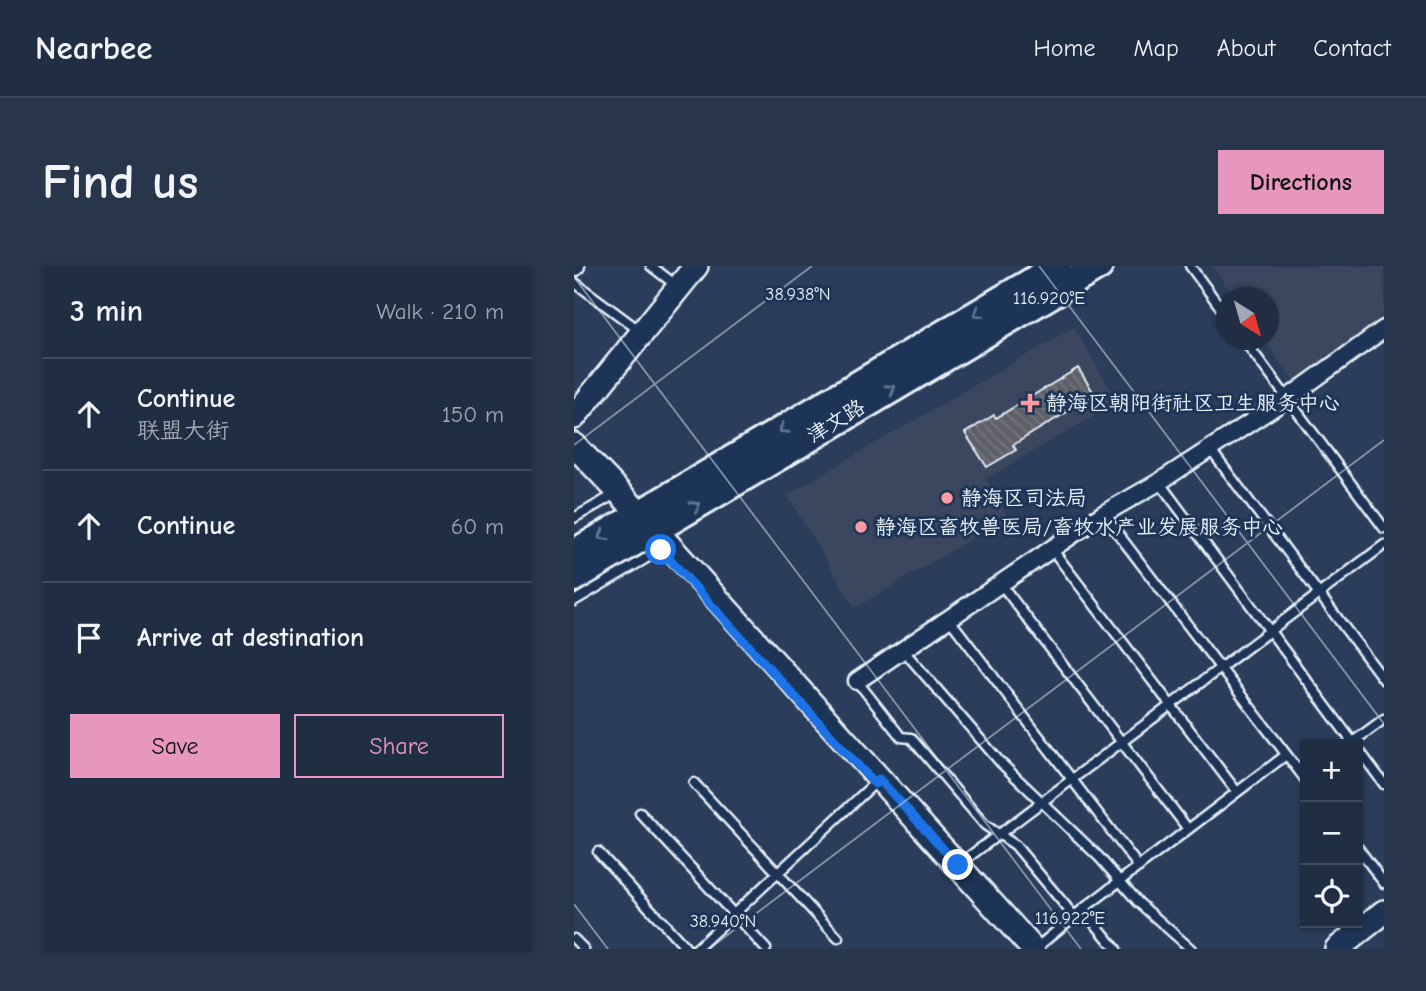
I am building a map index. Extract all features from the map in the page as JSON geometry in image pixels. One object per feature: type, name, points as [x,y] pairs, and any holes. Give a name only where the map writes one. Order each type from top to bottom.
[{"type":"main road","points":[[574,417],[696,266]]},
{"type":"main road","name":"津文路","points":[[574,553],[651,532],[1058,266]]},
{"type":"main road","name":"津文路","points":[[574,578],[1099,266]]},
{"type":"main road","points":[[574,445],[615,494],[877,782],[1034,949]]},
{"type":"main road","points":[[574,458],[615,494]]},
{"type":"main road","points":[[956,867],[1025,949]]},
{"type":"main road","points":[[1337,949],[1384,912]]},
{"type":"street","points":[[857,681],[950,620],[1051,548],[1288,398],[1384,330]]},
{"type":"lane","points":[[651,266],[679,287]]},
{"type":"lane","points":[[1190,266],[1216,300]]},
{"type":"lane","points":[[574,282],[643,332]]},
{"type":"lane","points":[[1252,350],[1384,528]]},
{"type":"lane","points":[[1210,449],[1384,680]]},
{"type":"lane","points":[[1159,482],[1350,739]]},
{"type":"lane","points":[[574,518],[615,494]]},
{"type":"lane","points":[[1103,514],[1300,772]]},
{"type":"lane","points":[[574,601],[651,532]]},
{"type":"lane","points":[[956,867],[1384,545]]},
{"type":"lane","points":[[1051,548],[1237,792]]},
{"type":"lane","points":[[1000,584],[1188,829]]},
{"type":"lane","points":[[950,620],[1139,867]]},
{"type":"lane","points":[[904,651],[1000,762],[1191,949]]},
{"type":"lane","points":[[857,681],[901,737],[911,738],[985,825],[1015,845],[1074,916]]},
{"type":"lane","points":[[1361,739],[1384,719]]},
{"type":"lane","points":[[1034,949],[1286,755]]},
{"type":"lane","points":[[1363,756],[1384,783]]},
{"type":"lane","points":[[696,949],[877,782]]},
{"type":"lane","points":[[694,783],[838,938]]},
{"type":"lane","points":[[639,813],[766,949]]},
{"type":"lane","points":[[598,852],[687,949]]},
{"type":"lane","points":[[1363,855],[1384,883]]},
{"type":"lane","points":[[1083,909],[1116,949]]},
{"type":"lane","points":[[574,939],[584,949]]},
{"type":"shaded area","points":[[1212,266],[1384,266],[1384,321],[1296,385],[1271,350],[1279,350],[1279,287],[1227,287]]},
{"type":"shaded area","points":[[1074,327],[1118,402],[986,479],[1008,517],[855,608],[787,495]]},
{"type":"building","points":[[1078,368],[1095,395],[1013,445],[1016,450],[987,467],[965,433],[994,415],[996,418]]},
{"type":"place","name":"静海区朝阳街社区卫生服务中心","points":[[1030,403]]},
{"type":"place","name":"静海区司法局","points":[[947,498]]},
{"type":"place","name":"静海区畜牧兽医局/畜牧水产业发展服务中心","points":[[861,527]]},
{"type":"route","points":[[661,550],[875,784],[879,779],[958,865]]}]
